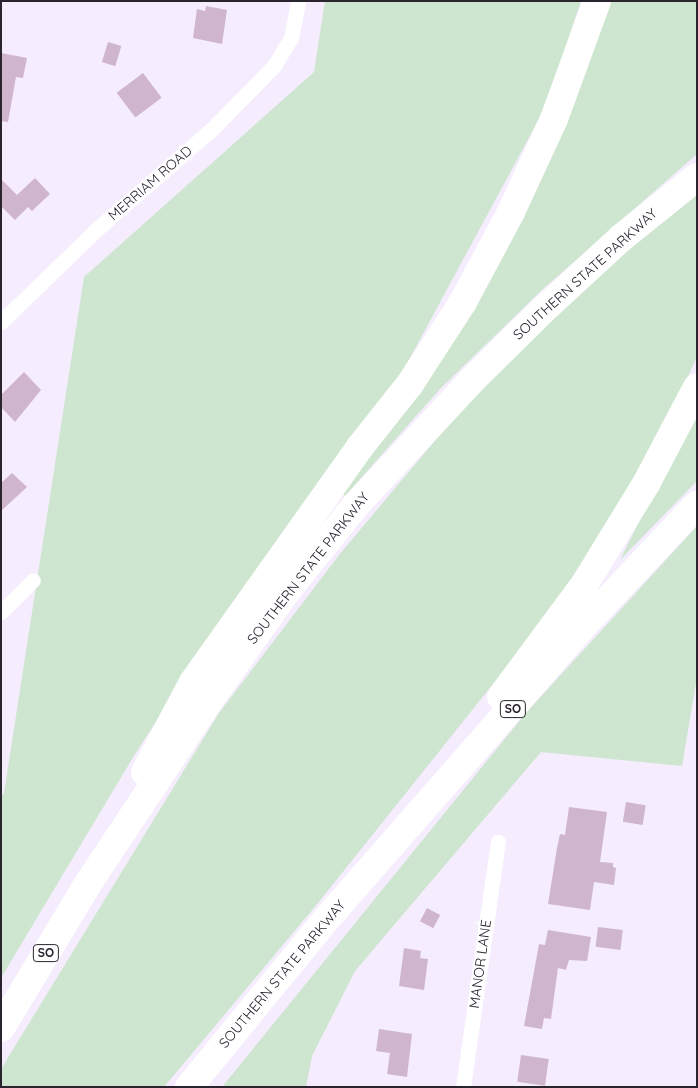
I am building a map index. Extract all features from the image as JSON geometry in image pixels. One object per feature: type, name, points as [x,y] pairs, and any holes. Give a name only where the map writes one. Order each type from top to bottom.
[{"type":"highway","points":[[91,879],[176,709],[360,447],[410,384],[463,302],[511,212],[554,119],[597,1]]},
{"type":"highway","name":"SOUTHERN STATE PARKWAY","points":[[1,1028],[91,879],[250,642],[356,505],[472,380],[542,311],[621,238],[697,177]]},
{"type":"highway","points":[[330,915],[584,585],[647,482],[697,387]]},
{"type":"highway","name":"SOUTHERN STATE PARKWAY","points":[[189,1087],[330,915],[586,623],[697,505]]},
{"type":"street","name":"MERRIAM ROAD","points":[[1,322],[97,229],[211,130],[274,66],[291,38],[298,1]]},
{"type":"street","points":[[1,612],[33,580]]},
{"type":"street","name":"MANOR LANE","points":[[462,1087],[498,841]]},
{"type":"green space","points":[[325,1],[581,1],[545,108],[404,369],[230,609],[135,754],[1,978],[1,796],[4,793],[84,277],[314,72]]},
{"type":"green space","points":[[606,1],[697,1],[697,154],[543,289],[441,388],[345,496],[341,493],[403,407]]},
{"type":"green space","points":[[697,195],[697,357],[661,434],[557,604],[318,903],[164,1087],[1,1087],[1,1069],[219,713],[339,555],[454,418],[589,282]]},
{"type":"green space","points":[[697,405],[697,481],[620,560]]},
{"type":"green space","points":[[697,526],[697,677],[682,766],[541,752],[355,971],[312,1056],[306,1087],[222,1087],[525,714]]},
{"type":"building","points":[[206,6],[227,10],[222,44],[193,38],[197,9],[205,11]]},
{"type":"building","points":[[108,42],[121,46],[115,66],[102,62]]},
{"type":"building","points":[[1,53],[27,58],[23,78],[16,77],[8,122],[1,121]]},
{"type":"building","points":[[143,73],[162,98],[135,118],[117,93]]},
{"type":"building","points":[[35,178],[50,194],[32,211],[28,207],[15,220],[1,206],[1,179],[17,195]]},
{"type":"building","points":[[24,372],[41,390],[15,422],[1,407],[1,395]]},
{"type":"building","points":[[12,473],[27,487],[1,511],[1,483]]},
{"type":"building","points":[[626,802],[646,805],[643,825],[623,822]]},
{"type":"building","points":[[569,807],[607,812],[600,862],[613,863],[613,867],[616,868],[614,885],[594,882],[590,910],[548,904],[560,834],[565,835]]},
{"type":"building","points":[[427,908],[440,915],[433,928],[420,921]]},
{"type":"building","points":[[598,927],[623,930],[620,950],[596,947]]},
{"type":"building","points":[[548,930],[591,937],[587,961],[569,960],[566,970],[558,968],[551,1019],[544,1018],[542,1029],[524,1026],[539,944],[545,945]]},
{"type":"building","points":[[404,948],[421,951],[420,958],[428,959],[424,990],[399,986]]},
{"type":"building","points":[[379,1029],[412,1034],[407,1077],[387,1074],[390,1053],[376,1051]]},
{"type":"building","points":[[521,1055],[549,1059],[545,1086],[517,1082]]}]
